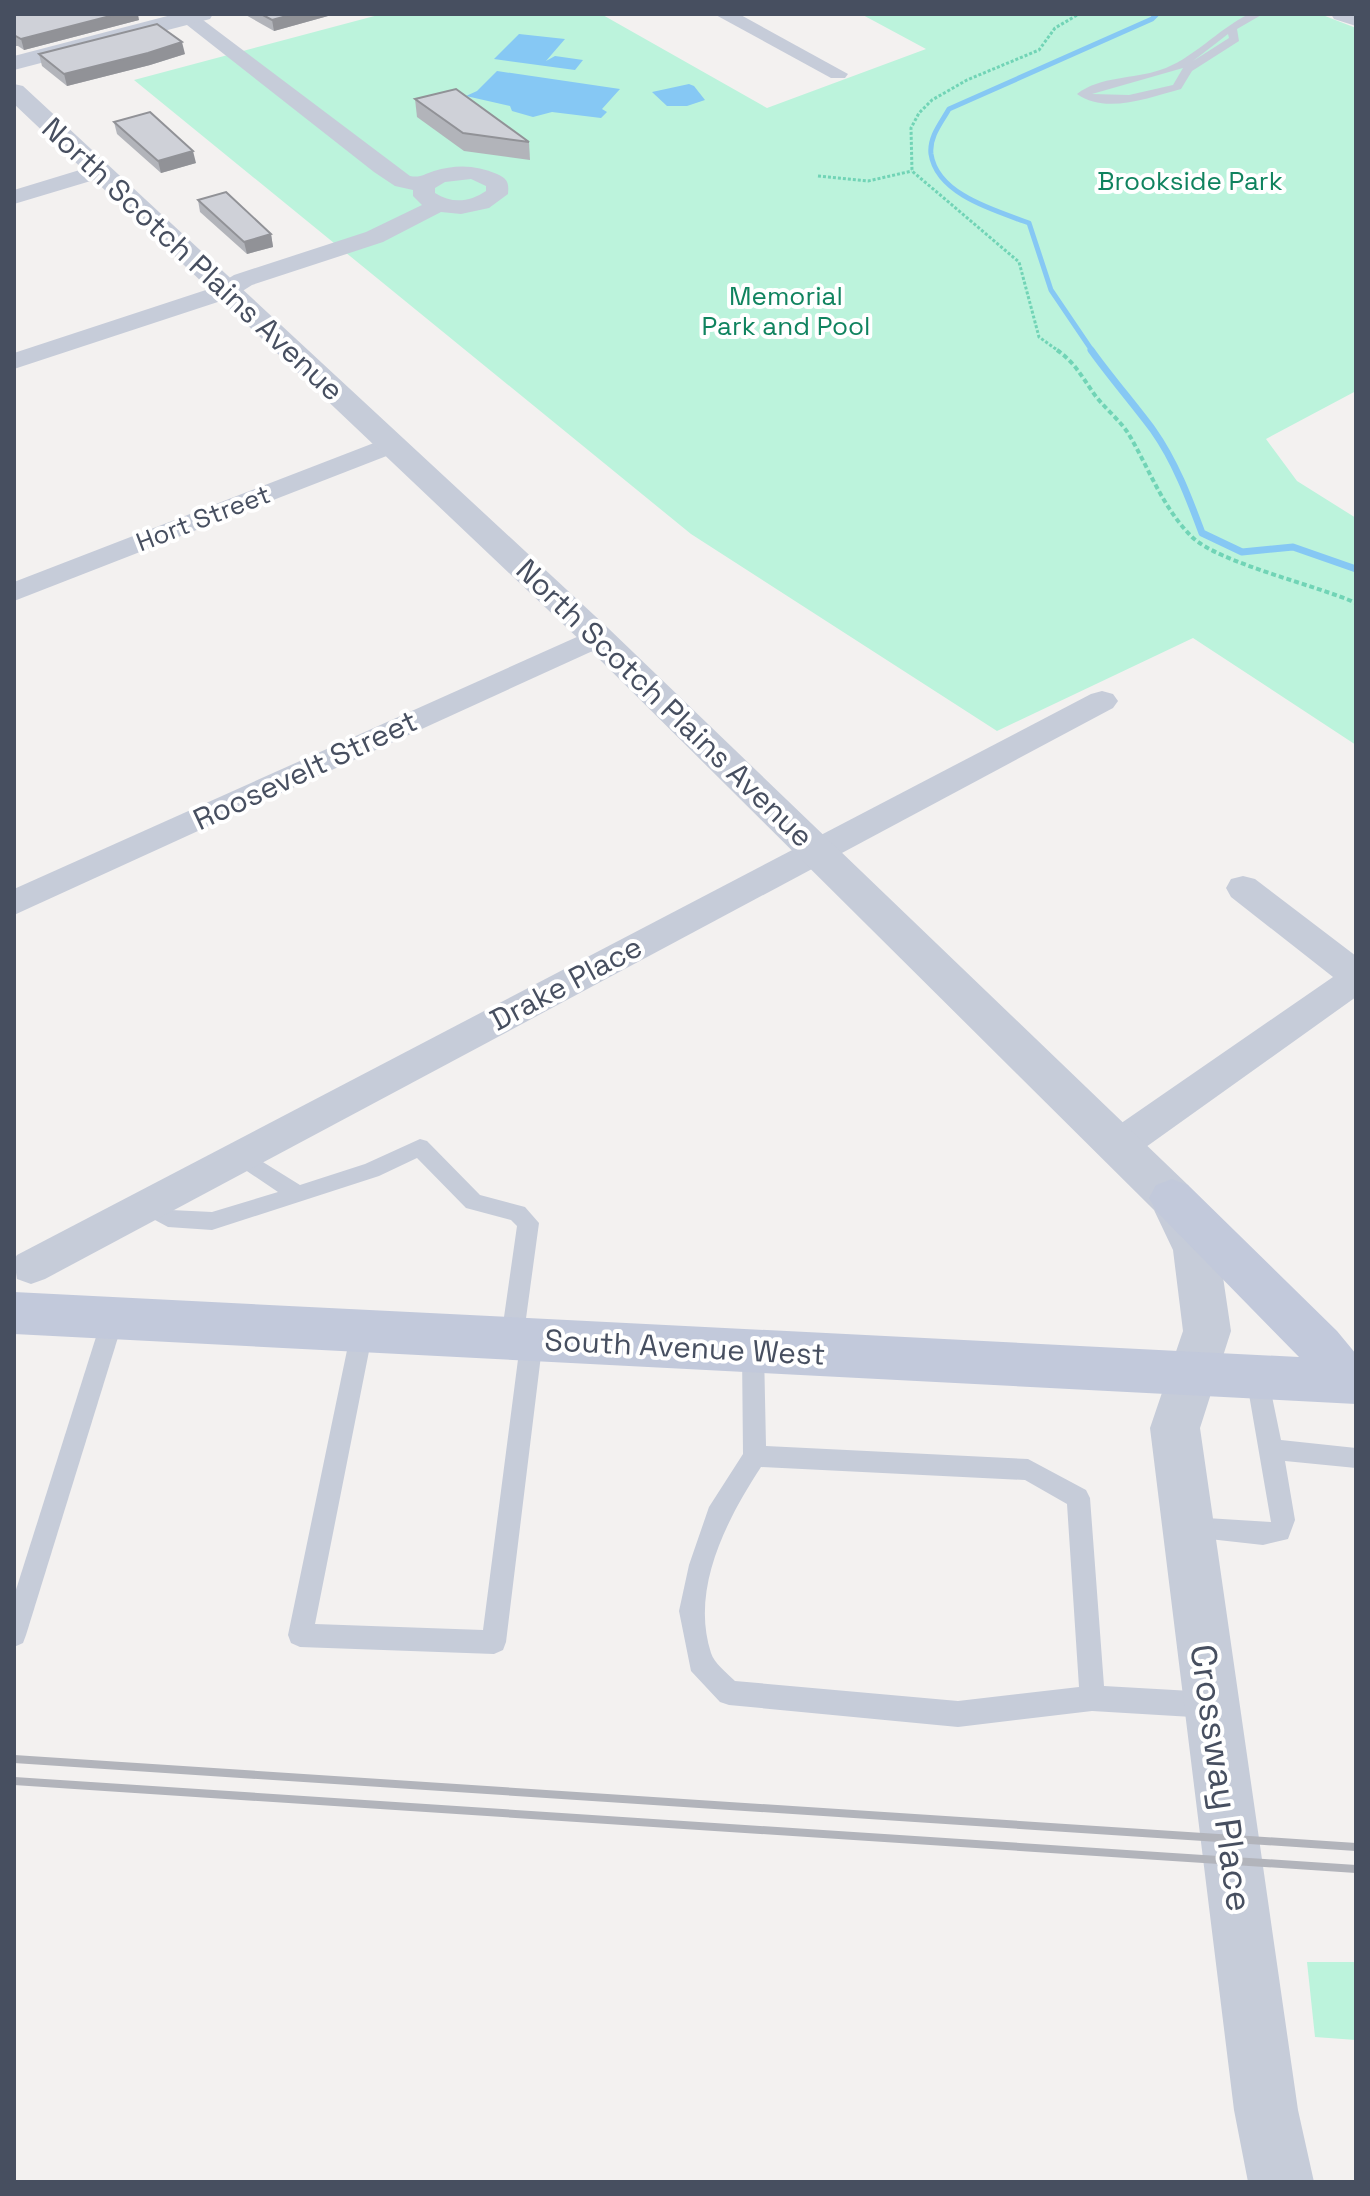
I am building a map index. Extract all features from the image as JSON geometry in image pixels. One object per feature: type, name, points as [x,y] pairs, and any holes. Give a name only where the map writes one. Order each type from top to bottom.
[{"type":"main road","points":[[1172,1198],[1352,1382]]},
{"type":"main road","name":"South Avenue West","points":[[23,1315],[1352,1382]]},
{"type":"street","points":[[724,14],[838,74]]},
{"type":"street","points":[[1342,14],[1356,19]]},
{"type":"street","points":[[14,63],[191,15],[382,167],[441,199],[429,230],[260,291],[224,292],[14,361]]},
{"type":"street","name":"North Scotch Plains Avenue","points":[[14,91],[224,292],[392,444],[597,637],[1172,1198],[1196,1250],[1202,1279],[1207,1331],[1191,1374]]},
{"type":"street","points":[[14,197],[96,172]]},
{"type":"street","name":"Hort Street","points":[[14,592],[392,444]]},
{"type":"street","name":"Roosevelt Street","points":[[14,903],[597,637]]},
{"type":"street","name":"Drake Place","points":[[22,1254],[149,1207],[817,849],[1102,701]]},
{"type":"street","points":[[1118,1146],[1356,977],[1243,888]]},
{"type":"street","points":[[22,1254],[23,1315]]},
{"type":"street","name":"Crossway Place","points":[[1191,1374],[1175,1428],[1209,1705],[1266,2110],[1281,2182]]},
{"type":"lane","points":[[1192,62],[1177,87],[1139,97],[1093,99],[1083,94],[1097,86],[1150,78],[1192,62],[1232,28],[1258,14]]},
{"type":"lane","points":[[149,1207],[168,1218],[212,1221],[372,1170],[420,1147],[454,1186],[473,1202],[518,1213],[528,1223],[522,1339],[494,1642],[300,1635],[362,1331]]},
{"type":"lane","points":[[242,1157],[299,1195]]},
{"type":"lane","points":[[14,1635],[113,1318]]},
{"type":"lane","points":[[753,1351],[755,1456],[721,1507],[701,1565],[691,1611],[700,1662],[729,1693],[958,1714],[1092,1698],[1209,1705]]},
{"type":"lane","points":[[1189,1528],[1263,1534],[1280,1531],[1283,1520],[1257,1377]]},
{"type":"lane","points":[[1271,1449],[1356,1458]]},
{"type":"lane","points":[[755,1456],[1028,1470],[1078,1498],[1092,1698]]},
{"type":"path","points":[[1079,14],[1054,30],[1049,42],[1041,49],[987,69],[922,109],[911,126],[908,146],[912,171],[1019,262],[1039,337],[1073,361],[1094,394],[1126,430],[1166,506],[1194,539],[1233,559],[1327,590],[1356,603]]},
{"type":"path","points":[[818,176],[868,181],[912,171]]},
{"type":"green space","name":"Memorial Park and Pool","points":[[382,14],[601,14],[767,108],[926,49],[861,14],[1320,14],[1356,28],[1356,391],[1266,439],[1297,481],[1356,518],[1356,745],[1193,638],[997,731],[691,534],[134,80]]},
{"type":"green space","points":[[1307,1962],[1356,1962],[1356,2040],[1315,2037]]},
{"type":"water","points":[[519,34],[565,39],[546,61],[555,56],[583,60],[575,70],[494,59]]},
{"type":"water","points":[[497,71],[620,89],[602,109],[607,112],[601,118],[552,112],[533,117],[512,111],[510,106],[466,96],[477,91]]},
{"type":"water","points":[[689,84],[705,100],[687,106],[667,106],[652,92]]},
{"type":"building","points":[[14,14],[118,14],[21,39],[14,35]]},
{"type":"building","points":[[261,14],[294,14],[272,20]]},
{"type":"building","points":[[157,24],[182,42],[64,74],[39,54]]},
{"type":"building","points":[[456,89],[529,142],[463,133],[415,99]]},
{"type":"building","points":[[150,112],[193,151],[158,161],[114,122]]},
{"type":"building","points":[[226,192],[271,234],[244,242],[198,200]]},
{"type":"waterway","points":[[1093,352],[1051,290],[1029,223],[986,207],[956,191],[936,168],[931,154],[932,142],[949,109],[1152,19],[1157,14]]},
{"type":"waterway","points":[[1091,350],[1161,442],[1181,480],[1202,533],[1242,552],[1293,547],[1356,569]]},
{"type":"railway","points":[[14,1759],[1356,1847]]},
{"type":"railway","points":[[14,1781],[1356,1869]]},
{"type":"park label","name":"Brookside Park","points":[[1190,181]]}]
